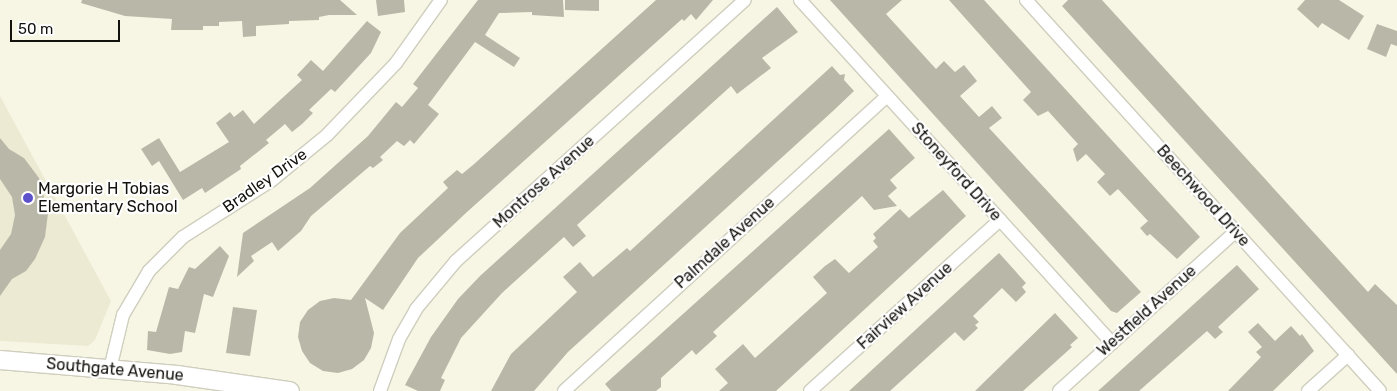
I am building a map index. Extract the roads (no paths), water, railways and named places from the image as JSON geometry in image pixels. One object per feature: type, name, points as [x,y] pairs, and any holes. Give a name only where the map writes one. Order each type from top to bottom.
[{"type":"street","name":"Bradley Drive","points":[[110,369],[123,314],[134,292],[159,260],[183,237],[272,180],[327,135],[396,63],[441,0]]},
{"type":"street","name":"Montrose Avenue","points":[[380,391],[399,339],[416,309],[456,261],[744,0]]},
{"type":"street","name":"Stoneyford Drive","points":[[800,0],[1112,343]]},
{"type":"street","name":"Beechwood Drive","points":[[1026,0],[1380,391]]},
{"type":"street","name":"Palmdale Avenue","points":[[564,391],[887,96]]},
{"type":"street","name":"Fairview Avenue","points":[[810,391],[1000,220]]},
{"type":"street","name":"Westfield Avenue","points":[[1059,391],[1235,232]]},
{"type":"street","points":[[1308,391],[1348,355]]},
{"type":"street","name":"Southgate Avenue","points":[[0,360],[110,369],[290,391]]},
{"type":"place","name":"Margorie H Tobias Elementary School","points":[[28,198]]}]
